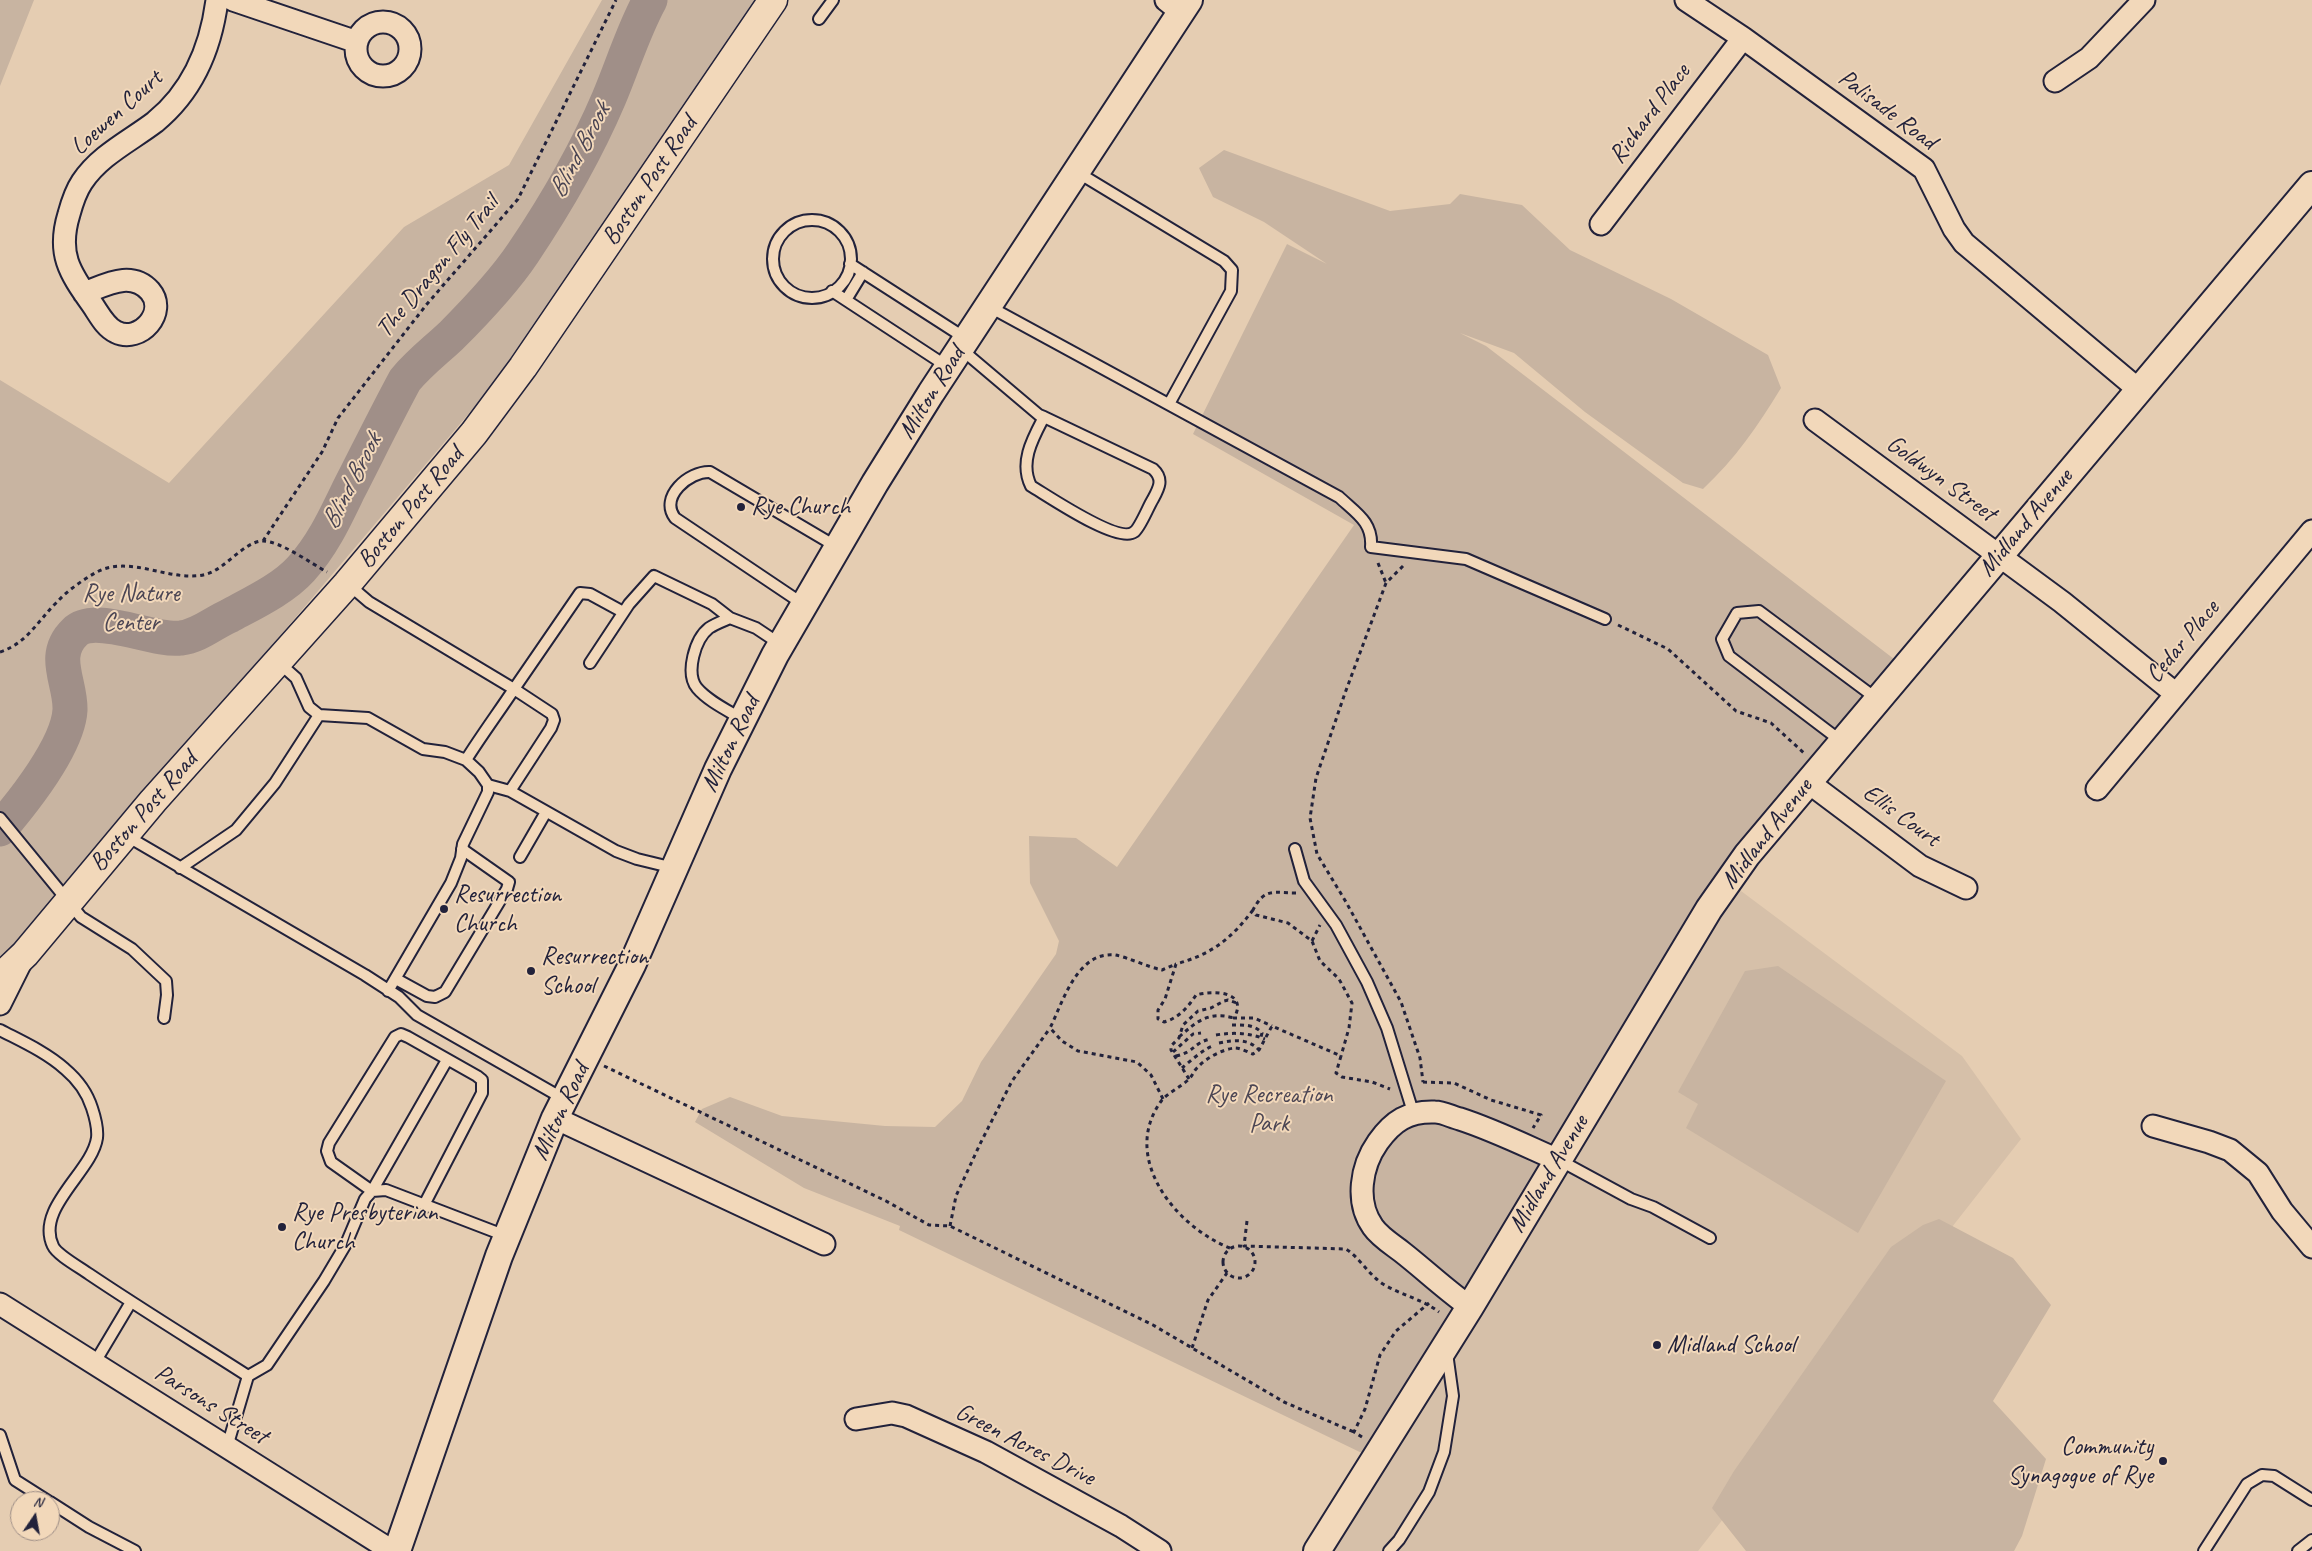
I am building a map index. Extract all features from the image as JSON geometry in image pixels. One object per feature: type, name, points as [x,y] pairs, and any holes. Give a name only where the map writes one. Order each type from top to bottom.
[{"type":"main road","name":"Boston Post Road","points":[[0,978],[25,954],[124,835],[427,491],[498,401],[773,0]]},
{"type":"street","name":"Loewen Court","points":[[84,293],[66,261],[63,246],[65,227],[78,190],[96,166],[156,121],[195,76],[206,51],[218,0]]},
{"type":"street","points":[[233,0],[357,42]]},
{"type":"street","name":"Palisade Road","points":[[1686,0],[1743,38],[1924,169],[1954,229],[1964,243],[2140,390]]},
{"type":"street","points":[[2055,81],[2089,58],[2144,0]]},
{"type":"street","name":"Milton Road","points":[[396,1551],[507,1236],[560,1109],[632,965],[718,769],[742,720],[781,645],[837,547],[958,351],[1076,172],[1178,4]]},
{"type":"street","name":"Richard Place","points":[[1601,224],[1743,38]]},
{"type":"street","name":"Midland Avenue","points":[[1317,1551],[1470,1307],[1709,909],[1747,855],[1841,741],[2140,390],[2312,184]]},
{"type":"street","name":"Goldwyn Street","points":[[1815,420],[2062,602],[2176,694]]},
{"type":"street","name":"Cedar Place","points":[[2097,789],[2312,531]]},
{"type":"street","name":"Ellis Court","points":[[1808,782],[1920,866],[1966,888]]},
{"type":"street","points":[[0,1004],[25,954]]},
{"type":"street","points":[[560,1109],[824,1244]]},
{"type":"street","points":[[1470,1307],[1448,1291],[1373,1227],[1364,1208],[1360,1188],[1376,1144],[1391,1125],[1404,1116],[1413,1112],[1436,1112],[1482,1126],[1558,1160]]},
{"type":"street","points":[[2153,1126],[2230,1150],[2258,1173],[2282,1211],[2312,1247]]},
{"type":"street","name":"Parsons Street","points":[[0,1304],[392,1551]]},
{"type":"street","name":"Green Acres Drive","points":[[856,1419],[892,1413],[906,1416],[986,1452],[1122,1526],[1160,1551]]},
{"type":"lane","points":[[819,19],[833,0]]},
{"type":"lane","points":[[1076,172],[1224,261],[1232,270],[1231,291],[1169,404]]},
{"type":"lane","points":[[815,220],[828,224],[839,231],[847,242],[851,254],[850,264],[845,279],[832,292],[814,298],[801,296],[790,291],[781,282],[775,271],[773,259],[775,246],[781,235],[790,226],[802,221],[815,220]]},
{"type":"lane","points":[[850,264],[863,272],[958,351],[1044,417],[1153,469],[1159,474],[1160,481],[1157,491],[1134,532],[1126,536],[1090,521],[1031,486],[1026,467],[1030,443],[1044,417]]},
{"type":"lane","points":[[846,300],[863,272]]},
{"type":"lane","points":[[832,292],[958,351]]},
{"type":"lane","points":[[988,306],[1339,497],[1366,522],[1372,535],[1371,547],[1466,559],[1605,619]]},
{"type":"lane","points":[[804,605],[675,518],[669,511],[669,504],[678,488],[696,472],[710,472],[837,547]]},
{"type":"lane","points":[[590,663],[623,612],[654,576],[712,604],[730,618],[756,628],[781,645]]},
{"type":"lane","points":[[347,584],[369,602],[552,714],[554,720],[551,728],[510,791]]},
{"type":"lane","points":[[466,760],[483,732],[580,593],[590,594],[623,612]]},
{"type":"lane","points":[[1841,741],[1729,656],[1722,639],[1737,612],[1759,610],[1877,699]]},
{"type":"lane","points":[[730,618],[708,629],[697,643],[691,674],[696,687],[712,701],[742,720]]},
{"type":"lane","points":[[277,661],[296,678],[309,707],[319,715],[368,718],[423,749],[445,752],[466,760],[479,772],[488,785],[488,792],[462,849],[461,858],[451,883],[388,991]]},
{"type":"lane","points":[[180,868],[236,830],[275,783],[319,715]]},
{"type":"lane","points":[[488,785],[510,791],[616,851],[636,859],[674,868]]},
{"type":"lane","points":[[520,857],[546,812]]},
{"type":"lane","points":[[0,818],[81,917],[132,949],[166,981],[167,995],[164,1018]]},
{"type":"lane","points":[[124,835],[399,997],[417,1015],[560,1109]]},
{"type":"lane","points":[[396,979],[427,996],[435,997],[445,992],[507,888],[509,882],[462,849]]},
{"type":"lane","points":[[1295,849],[1304,881],[1336,925],[1387,1028],[1413,1112]]},
{"type":"lane","points":[[0,1030],[39,1051],[64,1068],[87,1093],[95,1118],[97,1138],[92,1151],[58,1204],[52,1220],[50,1237],[54,1249],[131,1302],[248,1376]]},
{"type":"lane","points":[[424,1205],[482,1093],[482,1080],[401,1034],[395,1036],[329,1143],[327,1151],[331,1162],[372,1191],[386,1190],[424,1205],[507,1236]]},
{"type":"lane","points":[[227,1447],[248,1376],[267,1365],[324,1281],[346,1244],[366,1199],[447,1060]]},
{"type":"lane","points":[[1558,1160],[1631,1199],[1653,1207],[1710,1238]]},
{"type":"lane","points":[[94,1364],[131,1302]]},
{"type":"lane","points":[[1389,1551],[1399,1540],[1429,1492],[1444,1452],[1453,1396],[1446,1344]]},
{"type":"lane","points":[[0,1435],[2,1451],[15,1480],[32,1491]]},
{"type":"lane","points":[[2204,1551],[2247,1484],[2262,1475],[2274,1476],[2312,1500]]},
{"type":"lane","points":[[60,1509],[88,1527],[135,1551]]},
{"type":"lane","points":[[2298,1551],[2312,1540]]},
{"type":"path","name":"The Dragon Fly Trail","points":[[0,652],[10,649],[24,640],[56,602],[97,572],[111,567],[129,567],[188,575],[207,574],[224,566],[252,544],[262,541],[322,452],[338,418],[427,304],[518,199],[616,0]]},
{"type":"path","points":[[262,541],[290,551],[323,570]]},
{"type":"path","points":[[1371,547],[1386,583]]},
{"type":"path","points":[[1415,553],[1386,583],[1316,778],[1310,818],[1317,854],[1401,1002],[1420,1058],[1423,1082]]},
{"type":"path","points":[[1605,619],[1668,649],[1736,711],[1771,723],[1804,753]]},
{"type":"path","points":[[1325,881],[1331,878]]},
{"type":"path","points":[[950,1226],[956,1196],[980,1144],[1012,1081],[1050,1028],[1075,974],[1096,959],[1114,955],[1162,970],[1200,957],[1224,942],[1253,910],[1259,899],[1271,891],[1301,893]]},
{"type":"path","points":[[1253,910],[1256,915],[1288,924],[1312,941],[1320,961],[1339,979],[1352,1003],[1349,1028],[1336,1073],[1342,1077],[1372,1082],[1390,1089]]},
{"type":"path","points":[[1176,964],[1165,999],[1158,1010],[1158,1019],[1164,1022],[1173,1020],[1190,1004],[1196,995],[1204,993],[1232,996],[1237,1004],[1238,1011],[1234,1018]]},
{"type":"path","points":[[1179,1038],[1183,1024],[1198,1011],[1211,1008],[1228,1000],[1237,1004]]},
{"type":"path","points":[[1188,1079],[1177,1062],[1171,1046],[1192,1026],[1210,1016],[1219,1014],[1234,1018],[1254,1018],[1342,1056]]},
{"type":"path","points":[[1232,1024],[1252,1026],[1260,1030],[1263,1038]]},
{"type":"path","points":[[1272,1026],[1263,1038],[1259,1050],[1253,1054],[1236,1048],[1215,1054],[1198,1066],[1188,1079],[1163,1099],[1152,1117],[1148,1139],[1150,1171],[1168,1203],[1193,1228],[1215,1242],[1230,1248],[1244,1246],[1346,1249],[1354,1254],[1368,1272],[1383,1283],[1429,1304],[1439,1312]]},
{"type":"path","points":[[1050,1028],[1062,1041],[1078,1051],[1137,1062],[1151,1075],[1163,1099]]},
{"type":"path","points":[[1175,1054],[1194,1034],[1201,1033]]},
{"type":"path","points":[[1216,1035],[1232,1033],[1252,1034],[1263,1038]]},
{"type":"path","points":[[1175,1054],[1188,1054],[1203,1040],[1211,1039]]},
{"type":"path","points":[[1219,1043],[1235,1040],[1249,1042],[1259,1050]]},
{"type":"path","points":[[1182,1068],[1208,1047],[1213,1046]]},
{"type":"path","points":[[602,1065],[886,1200],[929,1225],[950,1226],[1153,1325],[1284,1402],[1363,1437]]},
{"type":"path","points":[[1416,1083],[1454,1083],[1491,1100],[1541,1115],[1529,1135]]},
{"type":"path","points":[[1244,1246],[1247,1221]]},
{"type":"path","points":[[1230,1248],[1224,1257],[1224,1268],[1227,1273],[1236,1278],[1242,1278],[1247,1277],[1254,1269],[1256,1258],[1244,1246]]},
{"type":"path","points":[[1192,1348],[1208,1300],[1227,1273]]},
{"type":"path","points":[[1354,1432],[1365,1409],[1380,1355],[1396,1331],[1429,1304],[1432,1297]]},
{"type":"shaded area","name":"Midland School","points":[[1737,888],[1962,1056],[2021,1139],[1698,1551],[1327,1551]]},
{"type":"green space","points":[[0,0],[34,0],[0,86]]},
{"type":"green space","name":"Rye Nature Center","points":[[602,0],[758,0],[499,378],[37,922],[0,957],[0,380],[169,483],[404,227],[509,165]]},
{"type":"green space","name":"Rye Recreation Park","points":[[1224,150],[1390,211],[1450,204],[1460,194],[1522,205],[1570,250],[1671,299],[1768,355],[1781,388],[1745,442],[1703,489],[1683,483],[1585,412],[1514,353],[1460,333],[1486,346],[1894,659],[1737,852],[1366,1455],[899,1230],[900,1226],[804,1188],[695,1122],[702,1109],[730,1097],[782,1116],[885,1126],[935,1127],[962,1101],[981,1062],[1056,954],[1059,941],[1030,883],[1029,836],[1076,838],[1117,867],[1354,525],[1193,434],[1287,244],[1327,264],[1264,222],[1213,197],[1199,168]]},
{"type":"green space","points":[[1778,966],[1946,1081],[1858,1233],[1686,1128],[1698,1104],[1678,1092],[1745,971]]},
{"type":"green space","points":[[1939,1219],[2013,1258],[2051,1305],[1993,1401],[2046,1459],[2022,1536],[2014,1551],[1746,1551],[1712,1508],[1734,1471],[1891,1247],[1923,1225]]},
{"type":"waterway","name":"Blind Brook","points":[[0,829],[43,773],[61,740],[70,710],[64,670],[64,650],[75,632],[84,627],[96,625],[169,638],[188,637],[258,601],[277,589],[294,576],[309,560],[333,521],[405,380],[451,336],[498,286],[523,253],[547,216],[570,177],[600,118],[638,24],[650,0]]},
{"type":"place","name":"Rye Church","points":[[741,507]]},
{"type":"place","name":"Resurrection Church","points":[[444,909]]},
{"type":"place","name":"Resurrection School","points":[[531,971]]},
{"type":"place","name":"Rye Presbyterian Church","points":[[282,1227]]},
{"type":"place","name":"Midland School","points":[[1657,1345]]},
{"type":"place","name":"Community Synagogue of Rye","points":[[2163,1461]]}]
